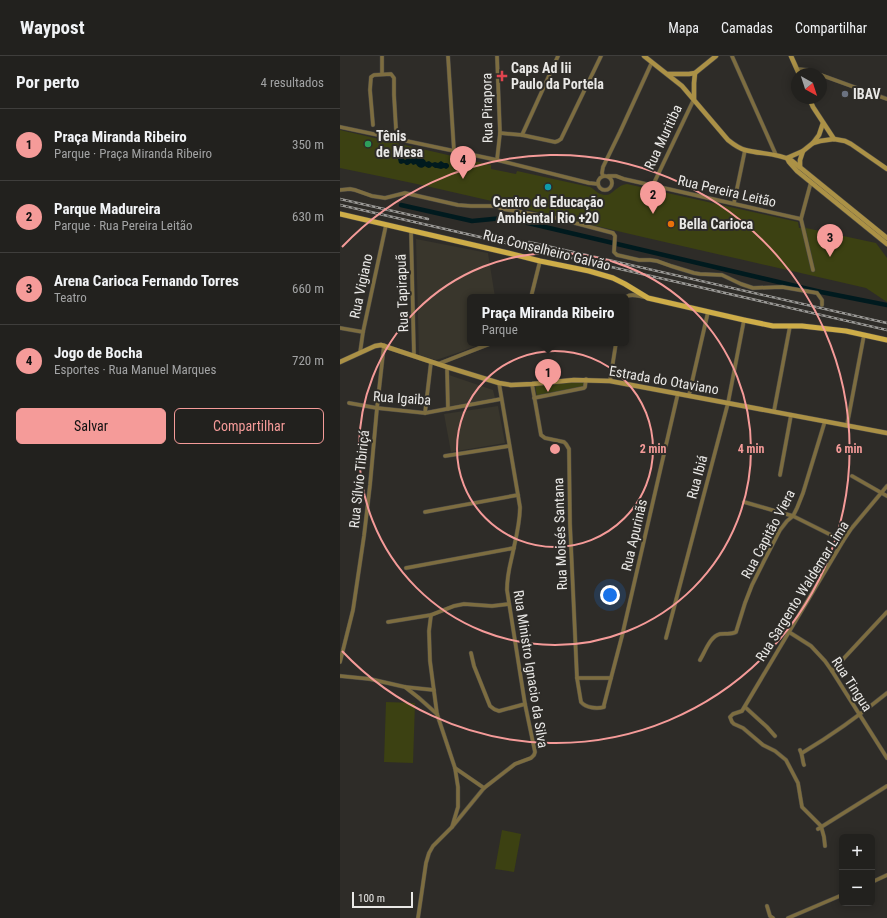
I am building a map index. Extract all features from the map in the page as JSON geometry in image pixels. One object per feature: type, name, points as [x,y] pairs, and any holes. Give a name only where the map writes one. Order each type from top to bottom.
[{"type":"main road","name":"Rua Conselheiro Galvão","points":[[340,214],[589,271],[613,278],[648,298],[708,312],[773,326],[802,326],[846,330],[887,340]]},
{"type":"street","points":[[382,56],[382,74]]},
{"type":"street","points":[[448,56],[454,151]]},
{"type":"street","name":"Rua Pirapora","points":[[497,56],[500,133],[497,160]]},
{"type":"street","points":[[522,135],[558,56]]},
{"type":"street","points":[[500,133],[522,135],[555,142],[561,139],[601,56]]},
{"type":"street","points":[[644,56],[682,86],[694,98],[728,140],[737,147],[745,150],[787,158],[887,238]]},
{"type":"street","points":[[668,74],[695,73],[716,56]]},
{"type":"street","points":[[732,56],[776,155]]},
{"type":"street","points":[[791,56],[796,68]]},
{"type":"street","points":[[603,176],[603,167],[652,62]]},
{"type":"street","points":[[694,98],[695,73]]},
{"type":"street","points":[[373,125],[370,90],[371,77],[374,74],[391,74],[394,78],[396,130]]},
{"type":"street","points":[[827,77],[887,99]]},
{"type":"street","name":"Rua Muritiba","points":[[653,185],[694,98]]},
{"type":"street","points":[[811,104],[834,139]]},
{"type":"street","points":[[787,158],[803,151],[813,143],[819,135],[823,123]]},
{"type":"street","points":[[340,127],[497,160],[598,184],[600,188],[606,190],[611,188],[612,179],[608,176],[603,176],[598,180],[598,184]]},
{"type":"street","points":[[813,143],[834,139],[845,141],[887,169]]},
{"type":"street","points":[[734,203],[745,150]]},
{"type":"street","points":[[800,167],[800,160],[803,151]]},
{"type":"street","points":[[787,158],[792,166],[887,245]]},
{"type":"street","name":"Rua Pereira Leitão","points":[[608,176],[616,176],[801,219]]},
{"type":"street","points":[[612,183],[624,179]]},
{"type":"street","points":[[811,182],[801,219],[813,270]]},
{"type":"street","points":[[340,190],[350,189],[384,198],[405,193],[458,205],[495,206],[503,209],[556,218],[613,233],[615,236],[614,252],[617,255],[639,260],[657,261],[694,273],[722,275],[740,284],[753,288],[782,287],[817,293],[822,300],[822,305]]},
{"type":"street","name":"Rua Vigiano","points":[[360,352],[386,225]]},
{"type":"street","name":"Rua Tapirapuã","points":[[411,230],[414,356]]},
{"type":"street","points":[[532,294],[540,261]]},
{"type":"street","points":[[629,296],[648,298]]},
{"type":"street","points":[[690,395],[708,312]]},
{"type":"street","name":"Rua Ibiá","points":[[666,638],[728,403],[744,320]]},
{"type":"street","points":[[774,412],[790,326]]},
{"type":"street","points":[[340,328],[363,332]]},
{"type":"street","points":[[848,425],[864,335]]},
{"type":"street","points":[[340,362],[375,346],[384,345]]},
{"type":"street","name":"Estrada do Otaviano","points":[[384,345],[431,362],[498,383],[532,384],[586,379],[610,381],[887,433]]},
{"type":"street","name":"Rua Sílvio Tibiriçá","points":[[340,662],[353,610],[364,536],[384,345]]},
{"type":"street","points":[[438,364],[484,346]]},
{"type":"street","points":[[610,381],[616,346]]},
{"type":"street","points":[[426,413],[431,362]]},
{"type":"street","points":[[446,367],[448,409]]},
{"type":"street","points":[[534,398],[584,388],[586,379]]},
{"type":"street","name":"Rua Ministro Ignacio da Silva","points":[[418,918],[426,863],[433,846],[452,827],[484,788],[515,764],[528,760],[534,755],[535,752],[525,704],[507,590],[507,574],[520,518],[520,507],[498,383]]},
{"type":"street","name":"Rua Moisés Santana","points":[[532,384],[541,435],[545,438],[564,442],[569,449],[570,524],[576,678],[581,702]]},
{"type":"street","name":"Rua Apurinãs","points":[[581,702],[587,707],[604,707],[622,636],[678,393]]},
{"type":"street","name":"Rua Igaiba","points":[[349,403],[377,408],[426,413],[501,399]]},
{"type":"street","points":[[780,475],[791,414]]},
{"type":"street","name":"Rua Capitão Viera","points":[[700,660],[714,637],[719,634],[733,634],[736,632],[752,585],[780,530],[793,516],[797,508],[825,421]]},
{"type":"street","points":[[444,456],[509,446]]},
{"type":"street","points":[[852,476],[887,496]]},
{"type":"street","name":"Rua Sargento Waldemar Lima","points":[[819,828],[802,807],[798,783],[786,760],[775,751],[763,745],[743,728],[732,722],[730,717],[744,709],[843,541],[887,486]]},
{"type":"street","points":[[424,512],[518,495]]},
{"type":"street","points":[[744,502],[793,516],[843,541]]},
{"type":"street","points":[[406,568],[514,548]]},
{"type":"street","points":[[388,622],[431,615],[454,606],[464,604],[492,606],[509,604]]},
{"type":"street","points":[[832,671],[887,612]]},
{"type":"street","points":[[431,615],[430,660],[437,714],[455,768],[458,787],[458,807],[452,827]]},
{"type":"street","name":"Rua Tingua","points":[[789,632],[811,646],[832,671],[887,758]]},
{"type":"street","points":[[471,652],[474,666],[492,708],[499,711],[525,704]]},
{"type":"street","points":[[340,676],[405,687],[434,690]]},
{"type":"street","points":[[576,678],[611,678]]},
{"type":"street","points":[[405,687],[437,714]]},
{"type":"street","points":[[804,764],[801,752],[822,741],[860,715],[887,693]]},
{"type":"street","points":[[744,709],[767,727],[775,736]]},
{"type":"street","points":[[455,768],[484,788]]},
{"type":"street","points":[[825,846],[824,837],[819,828],[887,786]]},
{"type":"street","points":[[875,880],[887,874]]},
{"type":"street","points":[[788,918],[839,896]]},
{"type":"street","points":[[767,906],[772,918]]},
{"type":"shaded area","points":[[416,239],[488,253],[495,294],[467,294],[467,346],[475,346],[436,360],[419,356]]},
{"type":"shaded area","points":[[449,375],[493,390],[495,398],[450,406]]},
{"type":"shaded area","points":[[498,406],[505,443],[451,452],[444,414]]},
{"type":"green space","points":[[340,130],[491,165],[491,169],[516,174],[517,171],[590,187],[598,193],[605,195],[608,195],[619,187],[627,184],[798,222],[799,228],[805,227],[876,243],[887,258],[887,302],[866,288],[449,191],[340,168]]},
{"type":"green space","points":[[566,381],[584,382],[584,387],[537,397],[535,384]]},
{"type":"green space","points":[[386,702],[415,703],[413,763],[384,762]]},
{"type":"green space","points":[[502,830],[521,834],[514,872],[495,869]]},
{"type":"water","points":[[398,153],[405,160],[414,157],[418,159],[422,158],[426,162],[429,161],[432,163],[438,163],[441,161],[448,163],[449,167],[446,169],[435,168],[432,166],[429,168],[425,166],[420,168],[416,164],[401,164],[395,157]]},
{"type":"waterway","points":[[401,205],[472,221],[503,218],[511,219],[821,292],[887,305]]},
{"type":"railway","points":[[340,199],[428,219]]},
{"type":"railway","points":[[340,205],[887,330]]},
{"type":"railway","points":[[529,242],[887,323]]},
{"type":"place","name":"Caps Ad Iii Paulo da Portela","points":[[502,76]]},
{"type":"place","name":"IBAV","points":[[845,94]]},
{"type":"place","name":"Tênis de Mesa","points":[[368,144]]},
{"type":"place","name":"Jogo de Bocha","points":[[463,179]]},
{"type":"place","name":"Centro de Educação Ambiental Rio +20","points":[[548,187]]},
{"type":"place","name":"Parque Madureira","points":[[653,214]]},
{"type":"place","name":"Bella Carioca","points":[[671,224]]},
{"type":"place","name":"Arena Carioca Fernando Torres","points":[[830,257]]},
{"type":"place","name":"Praça Miranda Ribeiro","points":[[548,392]]}]
